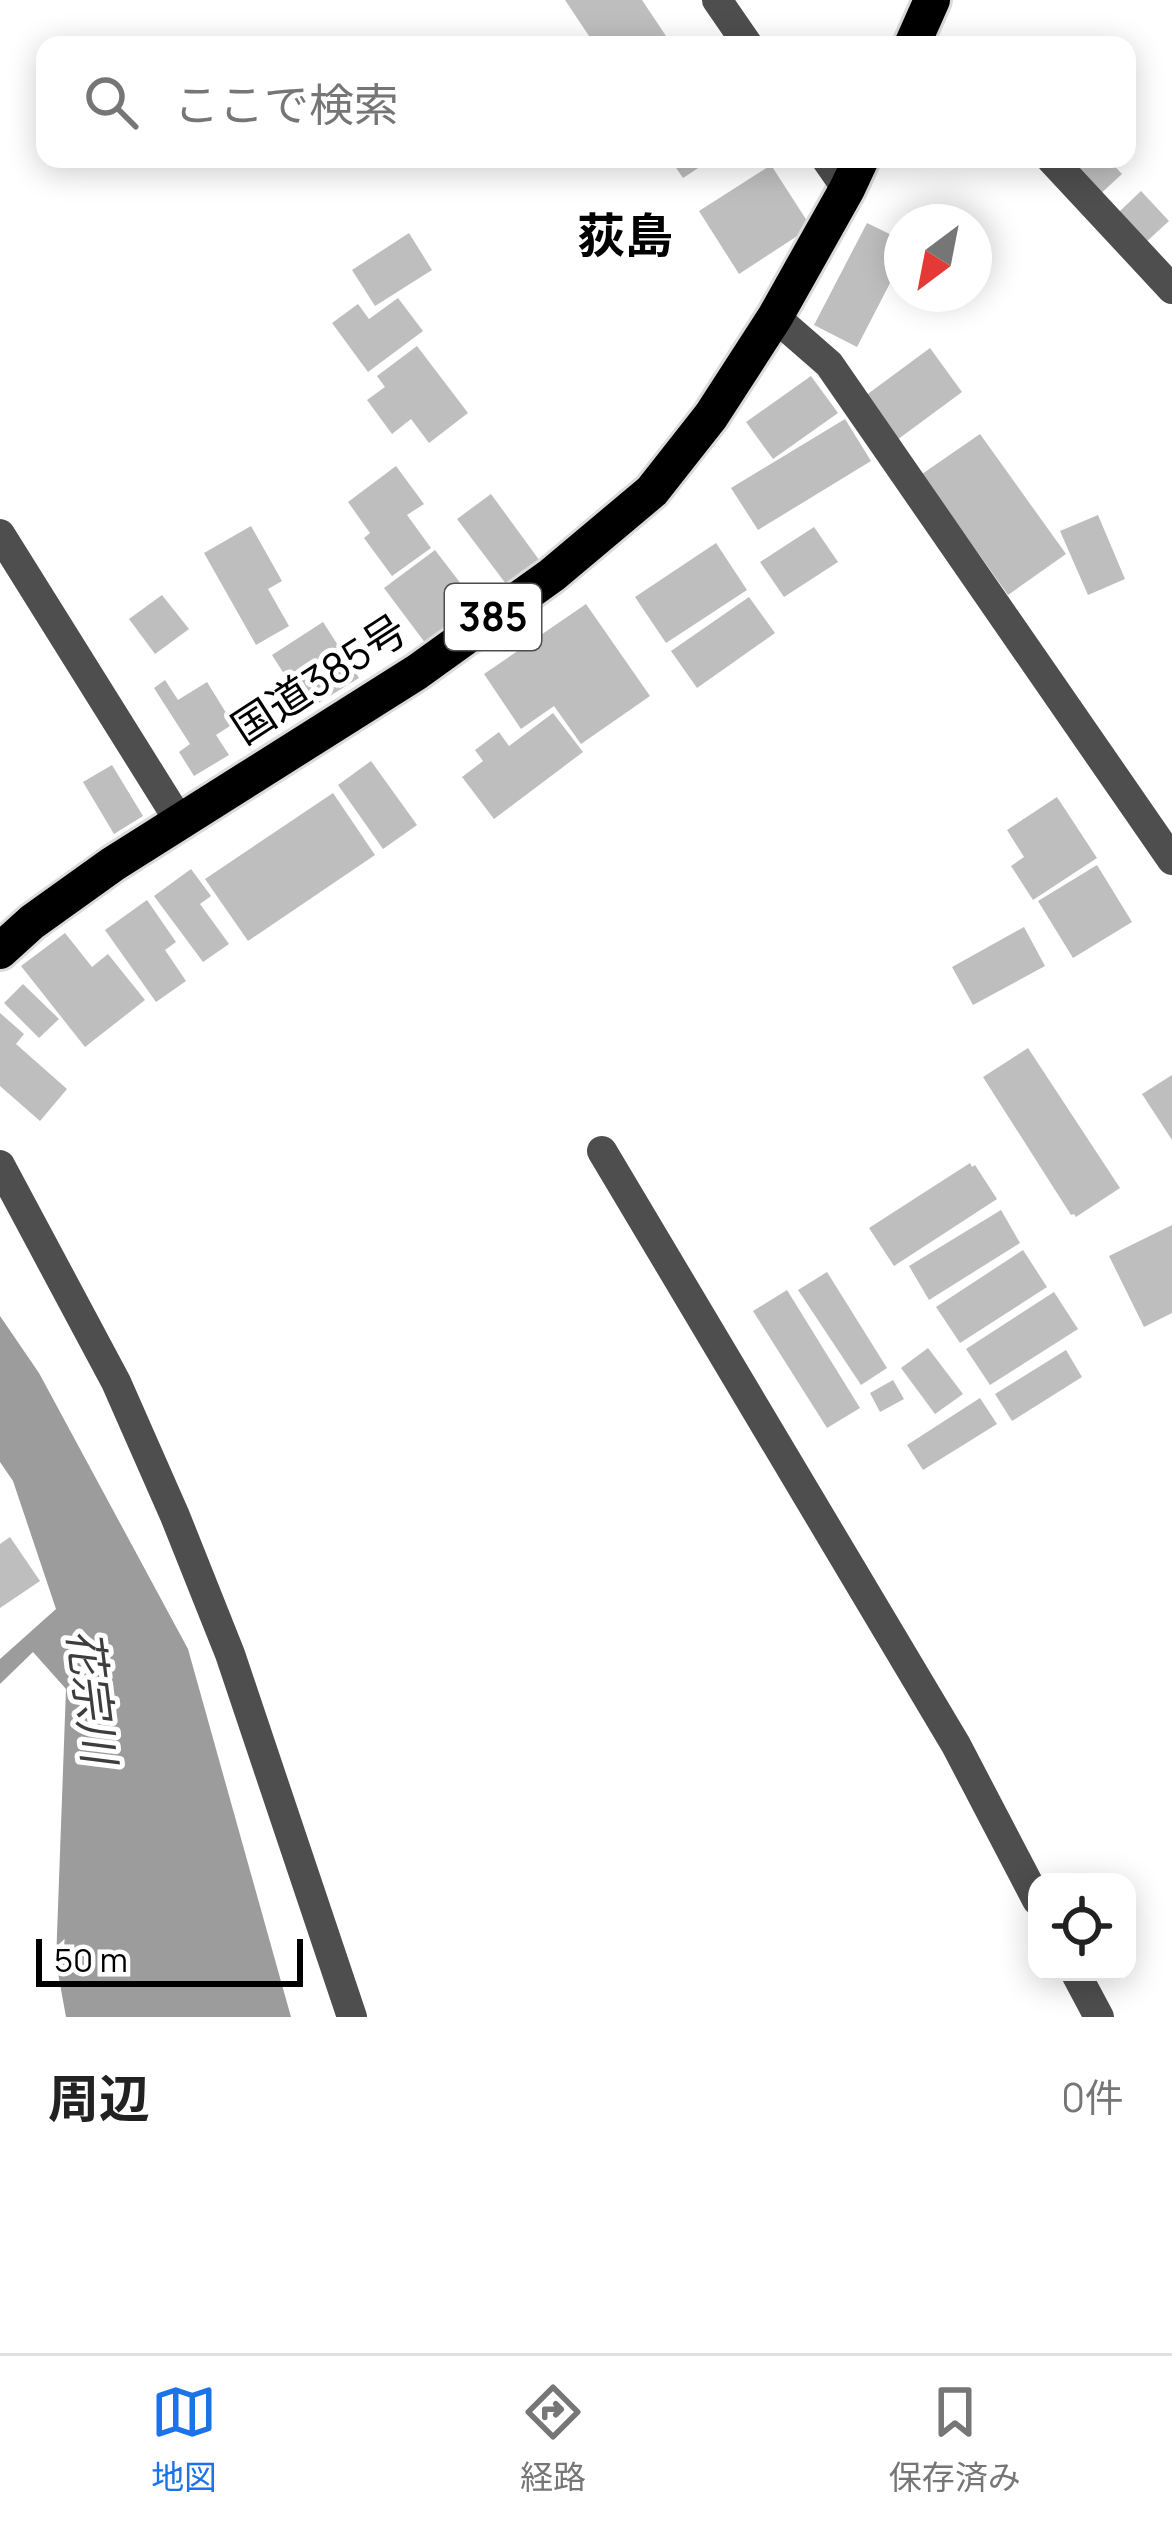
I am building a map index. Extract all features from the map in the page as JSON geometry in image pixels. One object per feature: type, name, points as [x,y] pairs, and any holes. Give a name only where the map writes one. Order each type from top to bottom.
[{"type":"highway","name":"国道385号","points":[[0,951],[32,922],[179,822],[417,673],[552,575],[652,491],[711,416],[775,317],[854,174]]},
{"type":"street","points":[[717,0],[742,36]]},
{"type":"street","points":[[1059,168],[1172,289]]},
{"type":"street","points":[[775,317],[829,364],[1172,860]]},
{"type":"street","points":[[0,534],[179,822]]},
{"type":"street","points":[[602,1151],[956,1745],[1028,1883]]},
{"type":"street","points":[[0,1165],[116,1382],[175,1516],[230,1654],[352,2017]]},
{"type":"street","points":[[1080,1981],[1099,2017]]},
{"type":"water","name":"花宗川","points":[[0,1316],[39,1373],[188,1649],[291,2017],[66,2017],[56,1962],[66,1689],[33,1652],[0,1684],[0,1659],[56,1609],[13,1481],[0,1462]]},
{"type":"building","points":[[565,0],[642,0],[666,36],[589,36]]},
{"type":"building","points":[[676,168],[698,168],[683,178]]},
{"type":"building","points":[[773,168],[811,227],[739,274],[699,211]]},
{"type":"building","points":[[1071,168],[1116,168],[1122,174],[1097,197]]},
{"type":"building","points":[[1141,191],[1169,221],[1146,242],[1119,212]]},
{"type":"building","points":[[867,223],[884,231],[884,295],[857,347],[814,325]]},
{"type":"building","points":[[409,233],[432,270],[375,306],[352,270]]},
{"type":"building","points":[[398,298],[423,331],[368,372],[332,323],[358,304],[369,319]]},
{"type":"building","points":[[417,346],[468,413],[429,443],[411,419],[392,434],[367,400],[385,387],[377,376]]},
{"type":"building","points":[[930,348],[962,392],[897,440],[865,396]]},
{"type":"building","points":[[811,376],[838,413],[773,459],[746,422]]},
{"type":"building","points":[[845,419],[871,461],[758,530],[731,488]]},
{"type":"building","points":[[980,434],[1066,554],[1008,595],[922,474]]},
{"type":"building","points":[[396,466],[424,504],[407,515],[431,548],[392,576],[364,538],[370,533],[348,502]]},
{"type":"building","points":[[491,494],[545,568],[512,592],[457,519]]},
{"type":"building","points":[[1098,515],[1125,579],[1088,595],[1060,531]]},
{"type":"building","points":[[251,526],[282,581],[268,589],[289,626],[256,645],[204,553]]},
{"type":"building","points":[[814,527],[838,562],[784,597],[760,562]]},
{"type":"building","points":[[716,543],[747,590],[666,643],[635,597]]},
{"type":"building","points":[[435,550],[484,614],[432,652],[384,588]]},
{"type":"building","points":[[162,595],[189,629],[155,654],[129,619]]},
{"type":"building","points":[[749,597],[775,633],[697,688],[671,651]]},
{"type":"building","points":[[586,604],[650,696],[581,744],[554,706],[521,729],[484,674]]},
{"type":"building","points":[[323,622],[359,678],[307,710],[272,655]]},
{"type":"building","points":[[165,680],[178,700],[207,682],[233,724],[216,735],[229,755],[194,776],[179,752],[190,744],[154,688]]},
{"type":"building","points":[[553,713],[583,752],[494,819],[462,777],[483,761],[475,750],[499,732],[509,746]]},
{"type":"building","points":[[371,761],[417,825],[383,849],[338,785]]},
{"type":"building","points":[[112,765],[143,816],[114,834],[83,782]]},
{"type":"building","points":[[333,793],[375,855],[248,941],[205,879]]},
{"type":"building","points":[[1057,797],[1097,858],[1033,900],[1011,866],[1024,857],[1007,830]]},
{"type":"building","points":[[1097,865],[1132,922],[1073,958],[1038,901]]},
{"type":"building","points":[[191,869],[211,896],[200,904],[229,944],[203,962],[154,896]]},
{"type":"building","points":[[147,900],[176,942],[165,950],[186,981],[156,1002],[105,930]]},
{"type":"building","points":[[1024,927],[1045,966],[973,1005],[952,967]]},
{"type":"building","points":[[65,933],[92,967],[108,954],[145,1000],[85,1047],[21,966]]},
{"type":"building","points":[[23,984],[59,1019],[39,1038],[4,1003]]},
{"type":"building","points":[[0,1013],[24,1034],[16,1044],[67,1089],[40,1121],[0,1086]]},
{"type":"building","points":[[1028,1048],[1120,1188],[1076,1217],[983,1077]]},
{"type":"building","points":[[1172,1075],[1172,1140],[1142,1094]]},
{"type":"building","points":[[970,1163],[997,1199],[894,1266],[869,1228]]},
{"type":"building","points":[[1001,1210],[1020,1243],[929,1300],[909,1266]]},
{"type":"building","points":[[1172,1225],[1172,1313],[1144,1327],[1109,1256]]},
{"type":"building","points":[[1023,1250],[1047,1287],[960,1343],[936,1307]]},
{"type":"building","points":[[827,1272],[887,1368],[861,1385],[798,1290]]},
{"type":"building","points":[[787,1290],[860,1408],[827,1428],[753,1311]]},
{"type":"building","points":[[1054,1292],[1078,1329],[990,1385],[966,1349]]},
{"type":"building","points":[[928,1348],[963,1394],[935,1414],[901,1368]]},
{"type":"building","points":[[1066,1350],[1082,1377],[1012,1421],[995,1394]]},
{"type":"building","points":[[893,1380],[904,1399],[880,1412],[870,1393]]},
{"type":"building","points":[[980,1398],[997,1424],[923,1470],[907,1445]]},
{"type":"building","points":[[10,1537],[40,1581],[0,1608],[0,1544]]},
{"type":"district","name":"荻島","points":[[625,236]]}]
